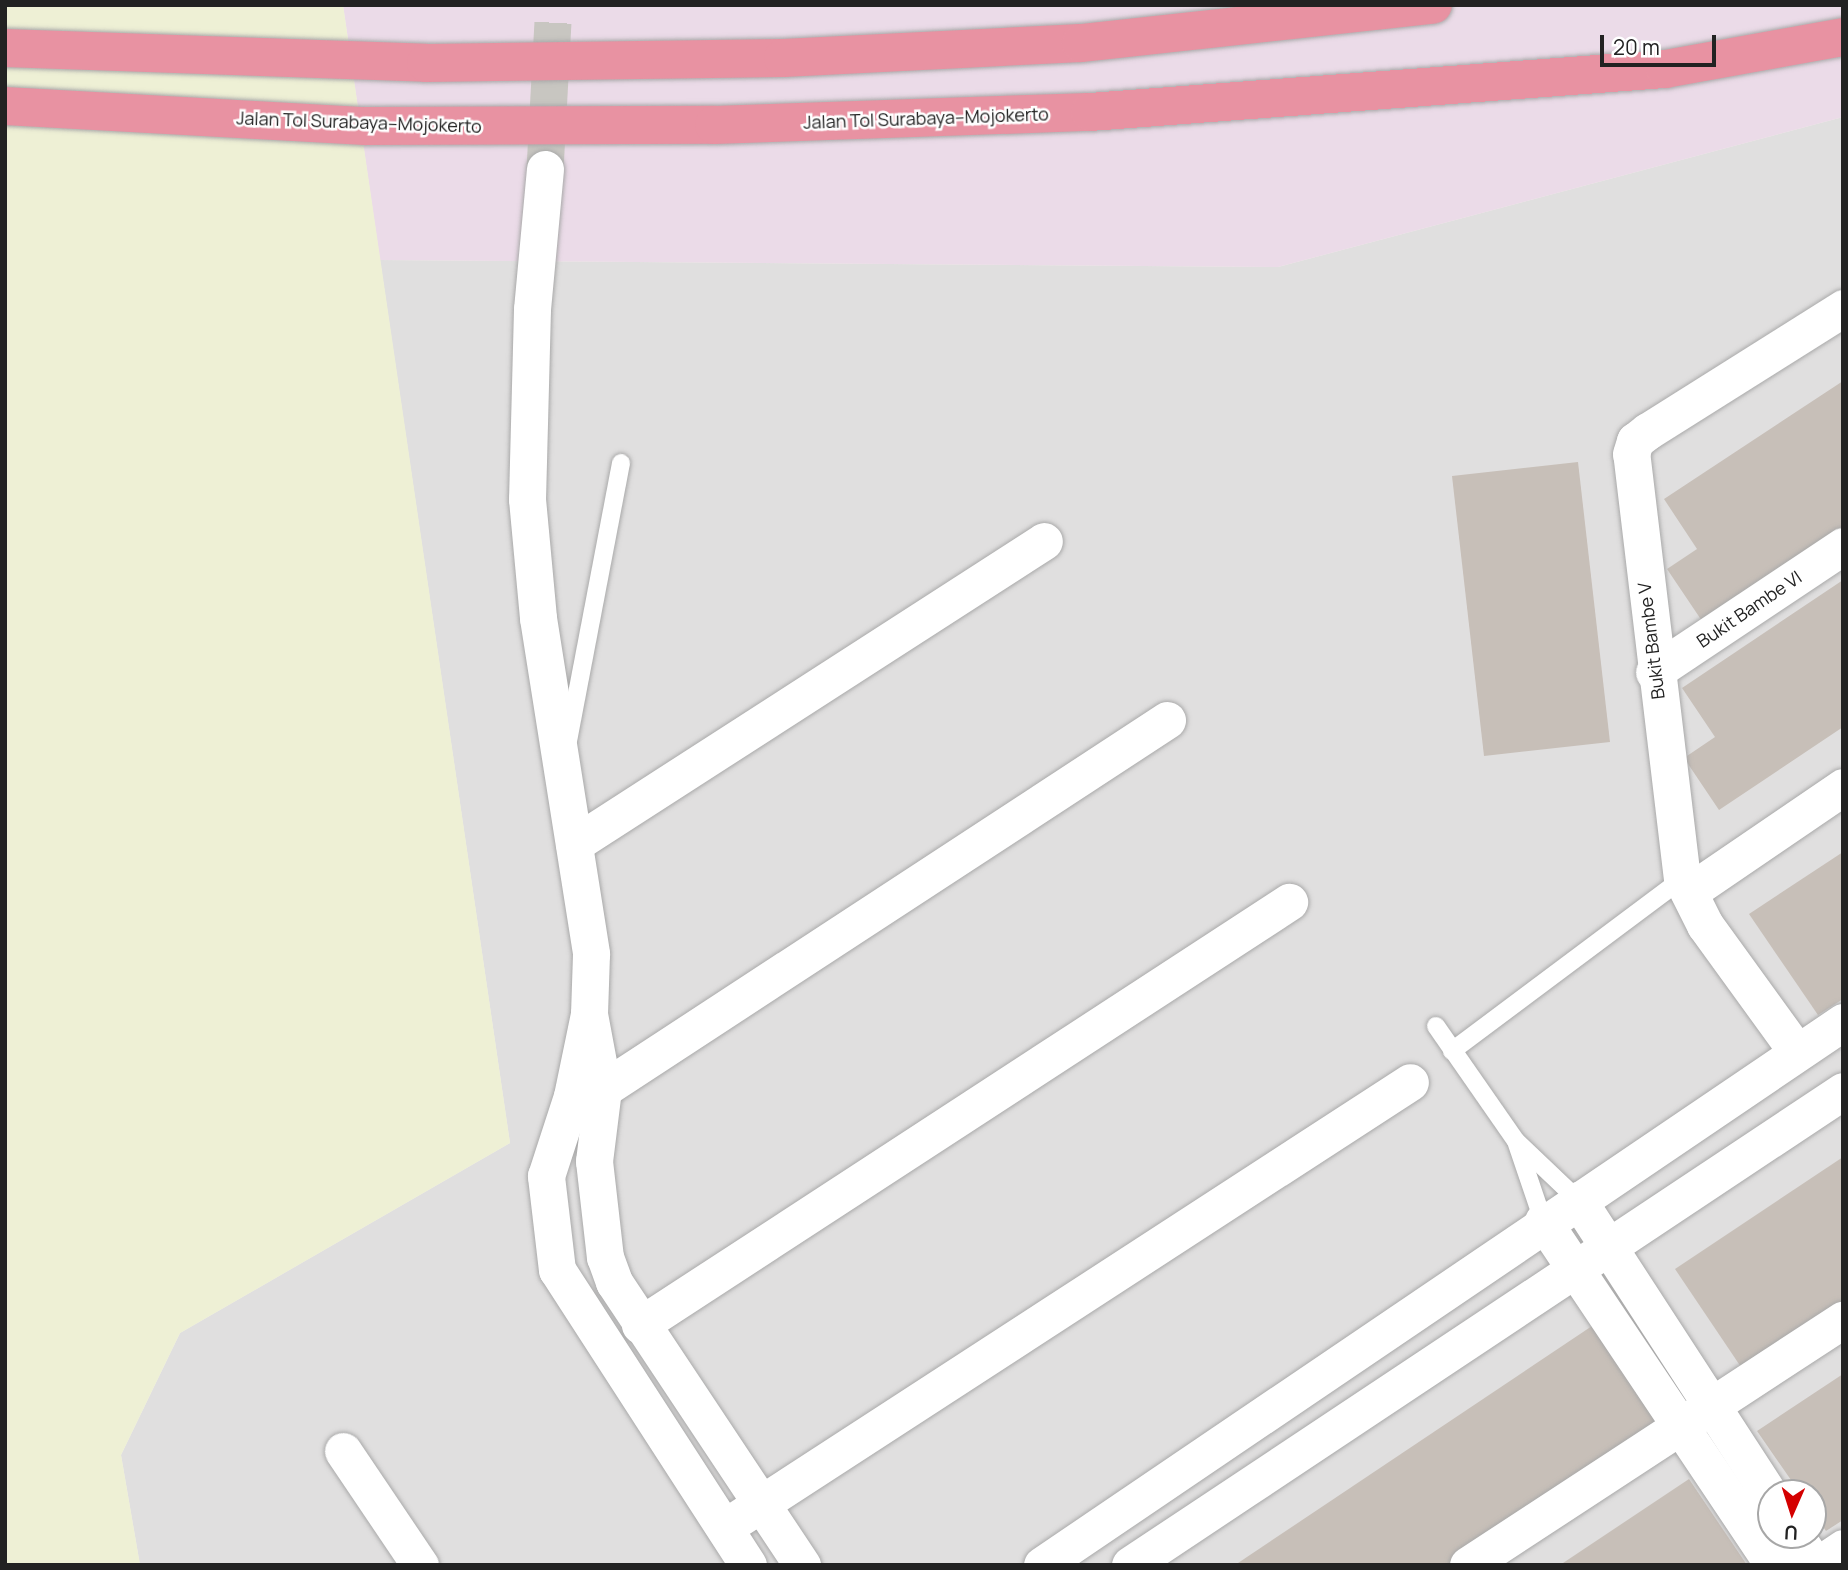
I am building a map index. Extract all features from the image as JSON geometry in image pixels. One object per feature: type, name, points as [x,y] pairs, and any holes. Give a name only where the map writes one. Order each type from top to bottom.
[{"type":"highway","points":[[5,48],[426,63],[783,58],[1081,43],[1433,5]]},
{"type":"highway","name":"Jalan Tol Surabaya–Mojokerto","points":[[5,106],[365,125],[714,125],[1076,112],[1665,69],[1843,37]]},
{"type":"street","points":[[545,169],[532,309],[527,499],[538,618],[591,954],[587,1093],[606,1257],[614,1282],[640,1325],[802,1565]]},
{"type":"street","name":"Bukit Bambe V","points":[[1797,1052],[1704,925],[1686,885],[1654,672],[1631,454],[1635,441],[1843,308]]},
{"type":"street","points":[[574,844],[1044,541]]},
{"type":"street","name":"Bukit Bambe VI","points":[[1654,672],[1843,546]]},
{"type":"street","points":[[748,1565],[557,1270],[546,1176],[587,1093],[1167,720]]},
{"type":"street","points":[[1686,885],[1843,787]]},
{"type":"street","points":[[640,1325],[1289,902]]},
{"type":"street","points":[[1042,1565],[1543,1221],[1843,1022]]},
{"type":"street","points":[[723,1527],[1410,1082]]},
{"type":"street","points":[[1130,1565],[1843,1091]]},
{"type":"street","points":[[546,1176],[594,1161]]},
{"type":"street","points":[[1578,1200],[1760,1479]]},
{"type":"street","points":[[1543,1221],[1773,1565]]},
{"type":"street","points":[[557,1270],[606,1257]]},
{"type":"street","points":[[1468,1565],[1843,1320]]},
{"type":"street","points":[[343,1451],[420,1565]]},
{"type":"street","points":[[1805,1549],[1816,1565],[1843,1548]]},
{"type":"lane","points":[[562,769],[621,463]]},
{"type":"lane","points":[[1452,1051],[1686,885]]},
{"type":"lane","points":[[1436,1026],[1516,1141],[1578,1200]]},
{"type":"lane","points":[[1516,1141],[1543,1221]]},
{"type":"shaded area","points":[[343,5],[1843,5],[1843,117],[1278,267],[380,260]]},
{"type":"shaded area","points":[[1843,117],[1843,1565],[140,1565],[121,1455],[180,1333],[510,1143],[380,260],[1278,267]]},
{"type":"green space","points":[[5,5],[343,5],[510,1143],[180,1333],[121,1455],[140,1565],[5,1565]]},
{"type":"building","points":[[1843,381],[1843,527],[1702,621],[1667,569],[1697,549],[1664,499]]},
{"type":"building","points":[[1578,462],[1610,742],[1484,756],[1452,476]]},
{"type":"building","points":[[1843,580],[1843,727],[1719,810],[1684,758],[1715,737],[1682,688]]},
{"type":"building","points":[[1843,852],[1843,999],[1818,1015],[1749,914]]},
{"type":"building","points":[[1843,1157],[1843,1304],[1743,1370],[1675,1269]]},
{"type":"building","points":[[1592,1326],[1661,1427],[1454,1565],[1235,1565]]},
{"type":"building","points":[[1843,1374],[1843,1520],[1827,1530],[1827,1479],[1790,1479],[1757,1431]]},
{"type":"building","points":[[1689,1479],[1747,1565],[1560,1565]]},
{"type":"tunnel","points":[[545,169],[554,5]]}]
